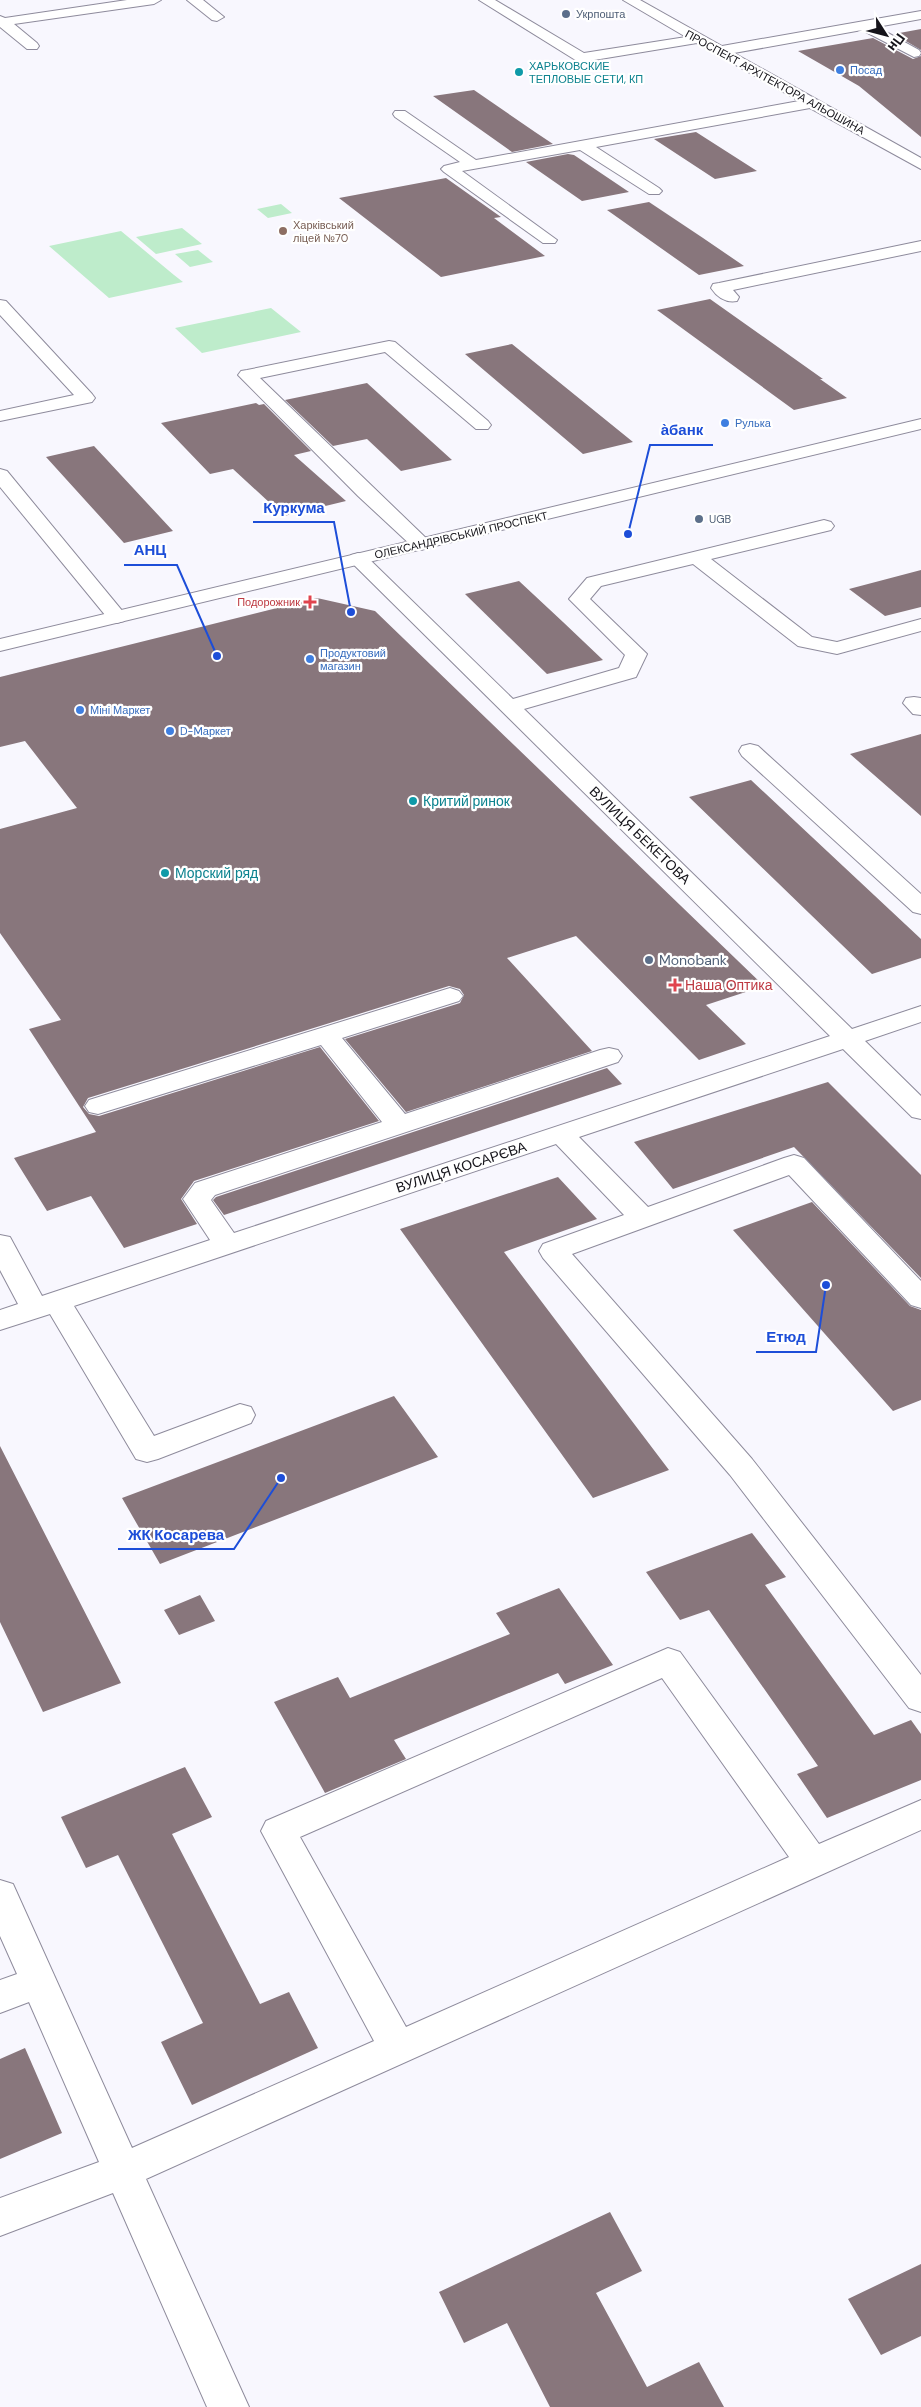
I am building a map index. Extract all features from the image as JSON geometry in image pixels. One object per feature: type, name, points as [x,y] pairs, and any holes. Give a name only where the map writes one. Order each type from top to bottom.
[{"type":"street","points":[[2,21],[154,0]]},
{"type":"street","points":[[194,0],[216,17]]},
{"type":"street","points":[[486,0],[582,58],[699,39]]},
{"type":"street","name":"ПРОСПЕКТ АРХІТЕКТОРА АЛЬОШИНА","points":[[630,0],[921,164]]},
{"type":"street","points":[[720,51],[921,15]]},
{"type":"street","points":[[2,21],[32,46]]},
{"type":"street","points":[[863,25],[914,53]]},
{"type":"street","points":[[549,240],[449,169],[812,103]]},
{"type":"street","points":[[400,114],[472,164]]},
{"type":"street","points":[[582,144],[654,191]]},
{"type":"street","points":[[731,297],[719,288],[921,246]]},
{"type":"street","points":[[897,251],[913,261]]},
{"type":"street","points":[[0,305],[86,398],[0,416]]},
{"type":"street","points":[[421,544],[365,492],[247,375],[389,346],[482,426]]},
{"type":"street","name":"ОЛЕКСАНДРІВСЬКИЙ ПРОСПЕКТ","points":[[0,645],[921,424]]},
{"type":"street","points":[[0,475],[117,617]]},
{"type":"street","points":[[509,707],[628,672],[636,654],[579,598],[594,582],[824,526]]},
{"type":"street","points":[[696,557],[806,642],[837,648],[921,625]]},
{"type":"street","name":"ВУЛИЦЯ БЕКЕТОВА","points":[[358,559],[921,1111]]},
{"type":"street","points":[[750,751],[921,907]]},
{"type":"street","points":[[98,1106],[450,996]]},
{"type":"street","name":"ВУЛИЦЯ КОСАРЄВА","points":[[0,1320],[921,1014]]},
{"type":"street","points":[[326,1035],[399,1125]]},
{"type":"street","points":[[228,1244],[197,1199],[205,1188],[609,1056]]},
{"type":"street","points":[[561,1134],[642,1217]]},
{"type":"street","points":[[921,1298],[794,1164],[642,1217],[553,1251],[741,1467],[921,1699]]},
{"type":"street","points":[[0,1244],[46,1304],[147,1451],[240,1415]]},
{"type":"street","points":[[397,2047],[278,1831],[668,1661],[812,1862]]},
{"type":"street","points":[[0,2217],[121,2172],[921,1814]]},
{"type":"street","points":[[0,1895],[121,2172],[228,2407]]},
{"type":"street","points":[[0,1997],[38,1982]]},
{"type":"green space","points":[[281,204],[292,213],[268,218],[257,209]]},
{"type":"green space","points":[[182,228],[202,244],[156,254],[136,237]]},
{"type":"green space","points":[[121,231],[183,282],[109,298],[49,246]]},
{"type":"green space","points":[[198,250],[213,262],[190,267],[175,254]]},
{"type":"green space","points":[[271,308],[301,332],[202,353],[175,328]]},
{"type":"building","points":[[921,29],[921,50],[894,34]]},
{"type":"building","points":[[873,38],[913,59],[921,56],[921,137],[859,86],[798,51]]},
{"type":"building","points":[[474,90],[553,144],[512,152],[433,96]]},
{"type":"building","points":[[696,132],[757,171],[715,179],[654,139]]},
{"type":"building","points":[[568,154],[574,155],[629,192],[582,201],[526,162]]},
{"type":"building","points":[[446,178],[501,217],[494,218],[545,256],[441,277],[339,198]]},
{"type":"building","points":[[649,202],[744,266],[699,275],[607,210]]},
{"type":"building","points":[[710,299],[847,398],[794,410],[657,310]]},
{"type":"building","points":[[512,344],[633,442],[583,454],[465,354]]},
{"type":"building","points":[[367,383],[452,460],[401,471],[367,439],[333,446],[285,400]]},
{"type":"building","points":[[256,403],[259,405],[264,404],[311,451],[294,455],[346,501],[284,516],[233,469],[210,474],[161,423]]},
{"type":"building","points":[[94,446],[173,531],[124,543],[46,457]]},
{"type":"building","points":[[921,570],[921,607],[885,616],[849,589]]},
{"type":"building","points":[[519,581],[603,660],[547,674],[465,594]]},
{"type":"building","points":[[317,598],[375,611],[764,986],[706,1005],[746,1044],[699,1060],[576,936],[507,958],[592,1051],[406,1112],[345,1039],[460,1003],[464,995],[460,989],[449,986],[88,1098],[83,1107],[89,1114],[99,1116],[320,1047],[379,1121],[194,1181],[181,1199],[197,1224],[124,1248],[91,1196],[47,1211],[14,1158],[96,1132],[29,1029],[61,1020],[0,933],[0,829],[77,808],[25,741],[0,747],[0,677]]},
{"type":"building","points":[[921,734],[921,816],[850,754]]},
{"type":"building","points":[[751,780],[921,939],[921,958],[872,974],[689,797]]},
{"type":"building","points":[[607,1068],[622,1084],[224,1215],[213,1200],[216,1197]]},
{"type":"building","points":[[828,1082],[921,1175],[921,1278],[794,1147],[673,1189],[634,1142]]},
{"type":"building","points":[[558,1177],[597,1219],[504,1252],[669,1470],[593,1498],[400,1229]]},
{"type":"building","points":[[812,1202],[910,1306],[921,1310],[921,1400],[893,1411],[733,1230]]},
{"type":"building","points":[[394,1396],[438,1457],[160,1564],[122,1498]]},
{"type":"building","points":[[0,1446],[121,1683],[43,1712],[0,1622]]},
{"type":"building","points":[[752,1533],[786,1577],[765,1585],[874,1735],[911,1720],[921,1734],[921,1780],[827,1818],[797,1774],[818,1766],[709,1610],[680,1620],[646,1572]]},
{"type":"building","points":[[559,1588],[613,1665],[565,1684],[558,1673],[394,1740],[406,1759],[325,1793],[274,1702],[338,1677],[350,1698],[510,1634],[496,1613]]},
{"type":"building","points":[[200,1595],[215,1621],[179,1635],[164,1610]]},
{"type":"building","points":[[185,1767],[212,1817],[172,1834],[260,2004],[289,1992],[318,2048],[192,2105],[161,2042],[203,2023],[118,1855],[86,1868],[61,1817]]},
{"type":"building","points":[[25,2048],[62,2133],[0,2159],[0,2059]]},
{"type":"building","points":[[610,2212],[642,2271],[596,2293],[647,2387],[699,2362],[724,2407],[550,2407],[507,2323],[464,2343],[439,2292]]},
{"type":"building","points":[[921,2264],[921,2336],[881,2355],[848,2299]]},
{"type":"place","name":"Укрпошта","points":[[566,14]]},
{"type":"place","name":"Посад","points":[[840,70]]},
{"type":"place","name":"ХАРЬКОВСКИЕ ТЕПЛОВЫЕ СЕТИ, КП","points":[[519,72]]},
{"type":"place","name":"Харківський ліцей №70","points":[[283,231]]},
{"type":"place","name":"Рулька","points":[[725,423]]},
{"type":"place","name":"UGB","points":[[699,519]]},
{"type":"place","name":"а̀банк","points":[[628,534]]},
{"type":"place","name":"Подорожник","points":[[310,602]]},
{"type":"place","name":"Куркума","points":[[351,612]]},
{"type":"place","name":"АНЦ","points":[[217,656]]},
{"type":"place","name":"Продуктовий магазин","points":[[310,659]]},
{"type":"place","name":"Міні Маркет","points":[[80,710]]},
{"type":"place","name":"D-Mаркет","points":[[170,731]]},
{"type":"place","name":"Критий ринок","points":[[413,801]]},
{"type":"place","name":"Морский ряд","points":[[165,873]]},
{"type":"place","name":"Monobank","points":[[649,960]]},
{"type":"place","name":"Наша Оптика","points":[[675,985]]},
{"type":"place","name":"Етюд","points":[[826,1285]]},
{"type":"place","name":"ЖК Косарева","points":[[281,1478]]}]
